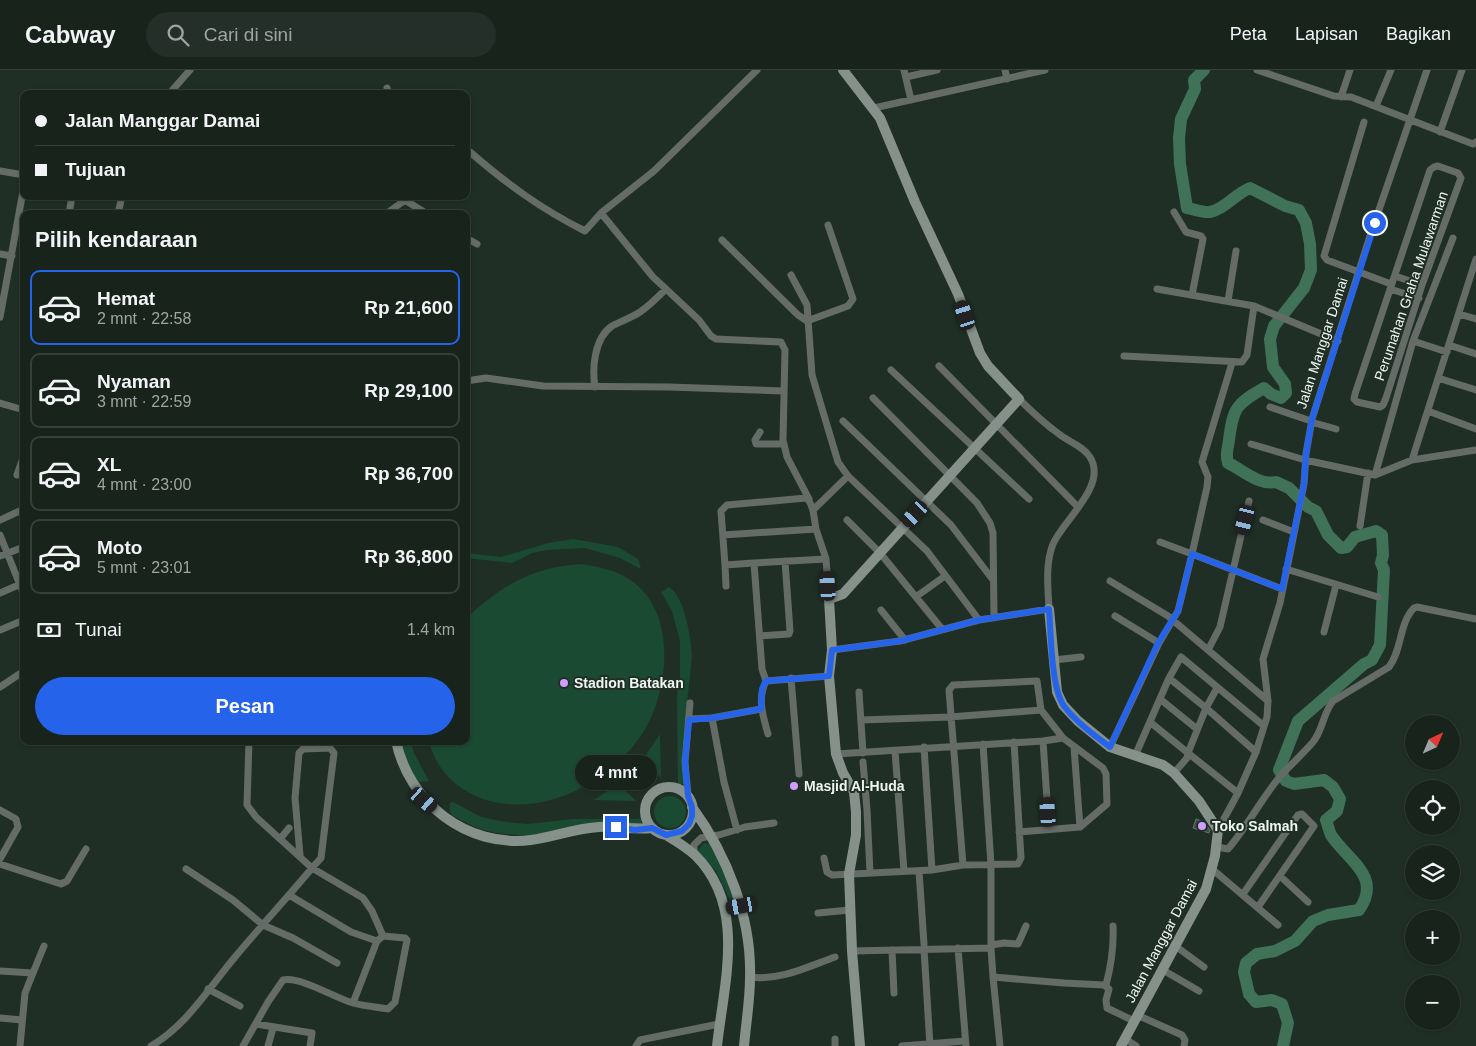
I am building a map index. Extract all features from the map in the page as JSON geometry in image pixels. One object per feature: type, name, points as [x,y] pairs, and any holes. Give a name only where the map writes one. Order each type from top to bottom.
[{"type":"street","points":[[172,90],[190,70]]},
{"type":"street","points":[[470,152],[513,188],[553,215],[585,230],[601,213],[654,171],[757,70]]},
{"type":"street","points":[[843,70],[880,118],[915,202],[958,294],[975,343],[988,366],[1019,399],[1060,435],[1073,442],[1089,455],[1093,462],[1094,472],[1091,484],[1052,545],[1048,566],[1049,609],[1057,692],[1063,705],[1078,721],[1110,747],[1163,765],[1174,773],[1199,801],[1218,830]]},
{"type":"street","points":[[911,100],[905,73],[937,70]]},
{"type":"street","points":[[1004,70],[1007,78]]},
{"type":"street","points":[[874,108],[1045,70]]},
{"type":"street","points":[[1258,70],[1334,96],[1351,97],[1473,144],[1476,142]]},
{"type":"street","points":[[1342,97],[1350,70]]},
{"type":"street","points":[[1376,106],[1391,70]]},
{"type":"street","name":"Jalan Manggar Damai","points":[[1122,1042],[1206,889],[1217,848],[1218,830],[1238,793],[1256,752],[1268,717],[1263,659],[1277,615],[1304,484],[1305,460],[1311,422],[1359,271],[1427,70]]},
{"type":"street","points":[[1440,132],[1462,70]]},
{"type":"street","name":"Perumahan Graha Mulawarman","points":[[1364,122],[1324,256],[1327,260],[1359,271],[1391,286]]},
{"type":"street","name":"Perumahan Graha Mulawarman","points":[[1434,166],[1438,166],[1458,173],[1461,178],[1422,284],[1383,405],[1380,408],[1357,402],[1354,399],[1395,276],[1430,170],[1434,166]]},
{"type":"street","points":[[0,171],[20,174]]},
{"type":"street","points":[[0,317],[22,200]]},
{"type":"street","points":[[392,210],[405,200]]},
{"type":"street","points":[[410,200],[422,210]]},
{"type":"street","points":[[1174,212],[1186,232],[1201,236],[1204,239],[1192,295]]},
{"type":"street","points":[[601,213],[652,277],[698,320],[711,336],[716,339],[781,342],[786,350],[784,444],[787,457],[813,510],[816,529],[836,597],[829,676],[836,754],[843,773],[854,792],[856,835],[849,874],[852,952],[860,1046]]},
{"type":"street","points":[[807,321],[818,315],[848,306],[853,299],[828,225]]},
{"type":"street","points":[[1360,526],[1372,474],[1414,341],[1452,238]]},
{"type":"street","points":[[470,240],[477,244]]},
{"type":"street","points":[[722,240],[798,315],[807,321]]},
{"type":"street","points":[[1228,301],[1236,251]]},
{"type":"street","points":[[0,254],[12,256]]},
{"type":"street","points":[[1412,460],[1459,314],[1472,285],[1476,259]]},
{"type":"street","points":[[791,275],[807,305],[812,375],[838,462],[848,476],[904,527],[927,551],[979,620]]},
{"type":"street","points":[[1395,276],[1422,284]]},
{"type":"street","points":[[1391,286],[1419,298]]},
{"type":"street","points":[[596,387],[593,368],[598,348],[605,332],[612,326],[642,310],[666,289]]},
{"type":"street","points":[[1157,289],[1254,306],[1338,341]]},
{"type":"street","points":[[1124,356],[1232,363],[1242,362],[1246,358],[1254,306]]},
{"type":"street","points":[[1459,314],[1476,319]]},
{"type":"street","points":[[1414,341],[1476,354]]},
{"type":"street","points":[[1110,747],[1158,643],[1178,611],[1207,487],[1208,476],[1202,462],[1232,363]]},
{"type":"street","points":[[939,366],[1078,507]]},
{"type":"street","points":[[891,370],[1029,499]]},
{"type":"street","points":[[470,380],[486,378],[543,386],[670,387],[784,391]]},
{"type":"street","points":[[1438,378],[1476,390]]},
{"type":"street","points":[[873,398],[977,503],[990,523],[993,534],[994,617]]},
{"type":"street","points":[[836,597],[880,553],[1019,399]]},
{"type":"street","points":[[0,403],[20,409]]},
{"type":"street","points":[[1270,407],[1336,429]]},
{"type":"street","points":[[1428,411],[1476,428]]},
{"type":"street","points":[[843,421],[951,525],[993,580]]},
{"type":"street","points":[[760,432],[755,440],[756,444],[784,444]]},
{"type":"street","points":[[1251,444],[1305,460],[1372,474],[1412,460],[1476,450]]},
{"type":"street","points":[[17,475],[20,466]]},
{"type":"street","points":[[813,510],[848,476]]},
{"type":"street","points":[[726,586],[721,511],[726,505],[808,499]]},
{"type":"street","points":[[1208,650],[1220,627],[1249,501]]},
{"type":"street","points":[[0,520],[20,511]]},
{"type":"street","points":[[847,520],[880,553],[917,596],[942,630]]},
{"type":"street","points":[[1263,520],[1294,532]]},
{"type":"street","points":[[723,535],[816,529]]},
{"type":"street","points":[[0,535],[4,555],[20,581]]},
{"type":"street","points":[[1160,542],[1282,589]]},
{"type":"street","points":[[4,555],[20,549]]},
{"type":"street","points":[[725,565],[826,559]]},
{"type":"street","points":[[760,636],[789,634],[790,631],[785,561]]},
{"type":"street","points":[[754,563],[762,669],[766,681],[762,689],[761,709],[768,734]]},
{"type":"street","points":[[1286,568],[1378,597]]},
{"type":"street","points":[[917,596],[945,576]]},
{"type":"street","points":[[1110,581],[1168,616],[1268,701]]},
{"type":"street","points":[[0,593],[20,585]]},
{"type":"street","points":[[1324,632],[1336,585]]},
{"type":"street","points":[[1217,848],[1229,848],[1248,825],[1277,780],[1313,743],[1320,732],[1326,709],[1333,701],[1389,667],[1395,659],[1408,615],[1414,608],[1418,607],[1476,619]]},
{"type":"street","points":[[832,650],[860,648],[905,640],[979,620],[1049,609]]},
{"type":"street","points":[[881,610],[905,640]]},
{"type":"street","points":[[1115,616],[1158,643]]},
{"type":"street","points":[[0,630],[20,622]]},
{"type":"street","points":[[1054,660],[1081,657]]},
{"type":"street","points":[[1135,756],[1169,678],[1181,657],[1264,726]]},
{"type":"street","points":[[0,687],[20,674]]},
{"type":"street","points":[[766,681],[829,676]]},
{"type":"street","points":[[791,678],[799,774]]},
{"type":"street","points":[[1169,678],[1256,752]]},
{"type":"street","points":[[963,865],[950,717],[949,690],[954,685],[1037,681],[1041,710],[1063,738],[1103,768],[1106,774],[1108,801],[1080,827],[1019,832]]},
{"type":"street","points":[[1174,773],[1187,758],[1206,708],[1217,688]]},
{"type":"street","points":[[859,692],[863,753]]},
{"type":"street","points":[[1160,700],[1197,729]]},
{"type":"street","points":[[690,703],[685,762],[688,796],[692,807],[723,860],[741,906],[746,934],[750,977],[744,1046]]},
{"type":"street","points":[[689,720],[761,709]]},
{"type":"street","points":[[861,720],[950,717],[1041,710]]},
{"type":"street","points":[[712,718],[722,773],[737,830]]},
{"type":"street","points":[[1150,722],[1238,793]]},
{"type":"street","points":[[836,754],[1043,741],[1063,738]]},
{"type":"street","points":[[1043,741],[1049,829]]},
{"type":"street","points":[[824,858],[827,873],[849,874],[932,870],[963,865],[1018,864],[1020,861],[1014,742]]},
{"type":"street","points":[[983,744],[991,865],[991,944],[1000,1046]]},
{"type":"street","points":[[249,745],[247,805],[256,817],[300,855],[312,868],[363,898],[372,911],[383,936]]},
{"type":"street","points":[[398,745],[413,785],[424,800],[444,818],[480,834],[496,838],[530,840],[598,827],[635,830],[652,828]]},
{"type":"street","points":[[924,747],[932,870]]},
{"type":"street","points":[[1074,747],[1080,827]]},
{"type":"street","points":[[151,1046],[169,1035],[321,858],[334,753],[330,748],[303,749],[300,753],[295,798],[300,855]]},
{"type":"street","points":[[895,750],[904,871]]},
{"type":"street","points":[[863,762],[870,873]]},
{"type":"street","points":[[688,796],[676,788],[661,788],[650,796],[645,809],[648,823],[652,828],[694,854],[708,871],[725,909],[728,935],[727,974],[717,1046]]},
{"type":"street","points":[[666,835],[682,831],[689,824],[692,816],[692,807]]},
{"type":"street","points":[[0,810],[16,819],[18,827],[0,859]]},
{"type":"street","points":[[1242,894],[1298,815],[1302,814],[1314,826],[1258,907]]},
{"type":"street","points":[[694,854],[694,845],[701,838],[774,823]]},
{"type":"street","points":[[280,838],[289,828]]},
{"type":"street","points":[[0,864],[61,884],[66,881],[86,849]]},
{"type":"street","points":[[1212,869],[1278,925]]},
{"type":"street","points":[[186,870],[233,900],[263,925],[293,938],[337,963]]},
{"type":"street","points":[[919,870],[930,1045]]},
{"type":"street","points":[[1280,876],[1308,902]]},
{"type":"street","points":[[289,895],[351,932],[377,941]]},
{"type":"street","points":[[725,909],[741,906]]},
{"type":"street","points":[[818,913],[850,910]]},
{"type":"street","points":[[852,952],[924,947],[958,948],[1004,943],[1018,944],[1026,926]]},
{"type":"street","points":[[1113,926],[1112,958],[1106,985],[1109,989],[1106,1000],[1107,1008],[1182,1035],[1185,1040],[1184,1046]]},
{"type":"street","points":[[728,935],[746,934]]},
{"type":"street","points":[[243,1046],[283,980],[288,979],[353,1003],[388,1008],[395,1002],[407,940],[403,937],[383,936],[377,941],[353,1003]]},
{"type":"street","points":[[1174,945],[1204,967]]},
{"type":"street","points":[[20,1046],[25,993],[44,946]]},
{"type":"street","points":[[902,1046],[966,1043],[958,948]]},
{"type":"street","points":[[892,950],[894,993]]},
{"type":"street","points":[[750,977],[782,976],[835,956]]},
{"type":"street","points":[[1163,970],[1199,992]]},
{"type":"street","points":[[0,971],[33,973]]},
{"type":"street","points":[[993,977],[1106,985]]},
{"type":"street","points":[[208,990],[240,1006]]},
{"type":"street","points":[[0,1018],[22,1020]]},
{"type":"street","points":[[256,1024],[312,1033],[310,1046]]},
{"type":"street","points":[[636,1046],[640,1040],[719,1024]]},
{"type":"street","points":[[268,1046],[272,1028]]},
{"type":"street","points":[[1122,1042],[1136,1046]]},
{"type":"green space","points":[[573,539],[618,547],[638,559],[641,569],[620,558],[585,548],[546,550],[532,553],[512,563],[470,558],[470,553],[501,557],[548,543]]},
{"type":"green space","name":"Stadion Batakan","points":[[582,564],[612,571],[624,576],[644,593],[655,610],[662,629],[664,650],[663,672],[653,713],[644,731],[614,766],[574,792],[552,800],[529,804],[506,804],[483,799],[464,790],[448,777],[437,761],[430,745],[470,745],[470,615],[505,587],[533,574],[564,566]]},
{"type":"green space","points":[[669,587],[675,592],[683,608],[689,629],[692,656],[682,750],[685,783],[678,785],[677,695],[680,677],[680,641],[672,611],[661,592]]},
{"type":"green space","points":[[660,734],[661,778],[643,759]]},
{"type":"green space","points":[[401,745],[412,745],[414,753],[429,781],[418,782],[410,771]]},
{"type":"green space","points":[[618,784],[636,801],[594,800]]},
{"type":"green space","points":[[670,796],[681,801],[686,812],[681,823],[670,828],[659,823],[654,812],[659,801]]},
{"type":"green space","points":[[453,802],[481,817],[506,822],[528,824],[573,819],[641,819],[643,825],[560,834],[517,835],[498,833],[477,828],[453,816],[450,812],[450,803]]},
{"type":"green space","points":[[704,843],[711,845],[735,900],[730,900],[716,871],[699,853],[698,850]]},
{"type":"building","name":"Toko Salmah","points":[[1196,819],[1204,822],[1210,830],[1209,833],[1193,828]]},
{"type":"waterway","points":[[1204,70],[1194,80],[1195,89],[1181,119],[1179,138],[1180,164],[1187,208],[1210,212],[1225,205],[1250,188],[1285,206],[1299,210],[1306,223],[1310,244],[1311,270],[1304,288],[1274,326],[1270,339],[1273,367],[1285,384],[1286,393],[1281,398],[1271,394],[1264,388],[1247,398],[1237,408],[1232,421],[1227,454],[1228,463],[1257,480],[1270,483],[1276,482],[1289,488],[1308,507],[1316,511],[1328,535],[1341,548],[1347,547],[1355,537],[1376,531],[1382,535],[1383,555],[1381,563],[1384,570],[1380,645],[1372,660],[1364,664],[1298,721],[1279,770],[1286,781],[1294,784],[1324,780],[1333,787],[1340,799],[1337,811],[1326,820],[1331,835],[1360,869],[1367,887],[1365,898],[1359,910],[1328,915],[1313,921],[1295,941],[1275,951],[1257,954],[1246,963],[1244,972],[1249,994],[1256,1002],[1272,1000],[1282,1004],[1288,1023],[1283,1046]]},
{"type":"place","name":"Stadion Batakan","points":[[564,683]]},
{"type":"place","name":"Masjid Al-Huda","points":[[794,786]]},
{"type":"place","name":"Toko Salmah","points":[[1202,826]]},
{"type":"route","points":[[616,827],[635,830],[652,828],[666,835],[682,831],[689,824],[692,816],[692,807],[688,796],[685,762],[689,720],[761,709],[762,689],[766,681],[829,676],[832,650],[860,648],[900,641],[994,617],[1049,609],[1057,692],[1063,705],[1078,721],[1110,747],[1120,729],[1158,643],[1178,611],[1192,554],[1282,589],[1304,484],[1306,454],[1312,419],[1375,223]]}]
